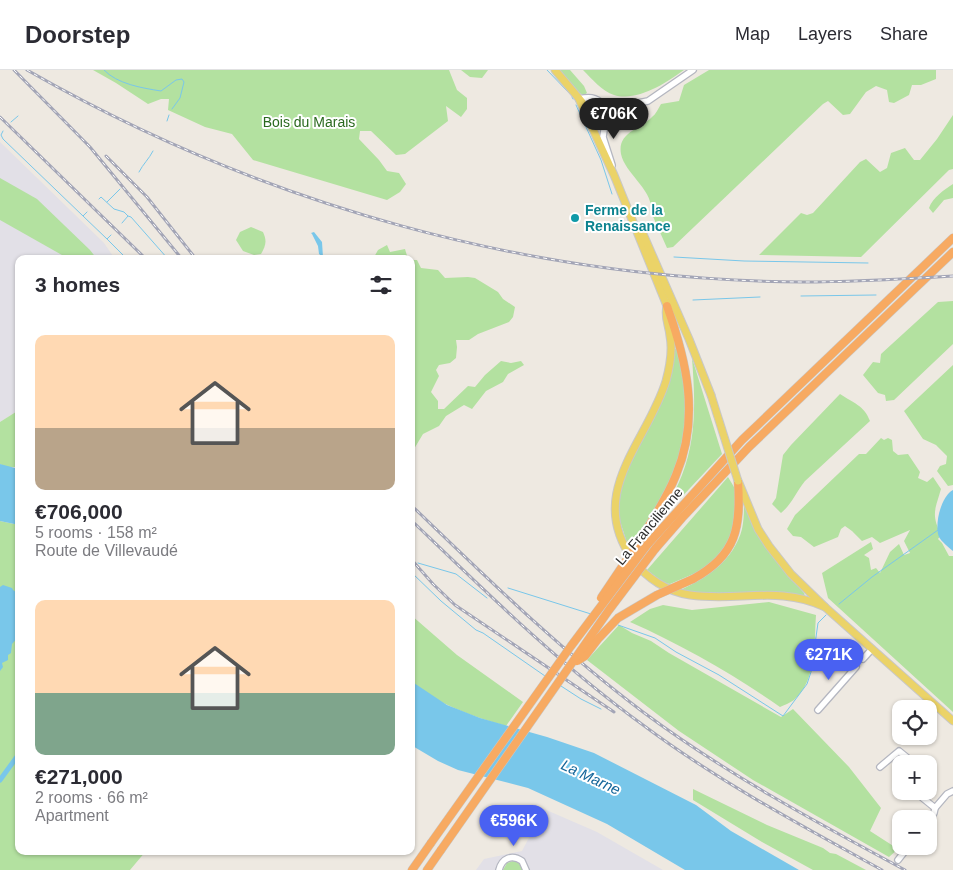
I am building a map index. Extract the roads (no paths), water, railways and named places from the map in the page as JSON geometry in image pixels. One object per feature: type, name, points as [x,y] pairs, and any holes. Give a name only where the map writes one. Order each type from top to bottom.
[{"type":"highway","name":"La Francilienne","points":[[412,870],[595,614],[644,542],[742,440],[953,238]]},
{"type":"highway","name":"La Francilienne","points":[[427,870],[615,603],[682,518],[756,441],[953,252]]},
{"type":"highway","points":[[644,542],[676,476],[681,461],[688,421],[689,393],[686,371],[681,345],[667,306]]},
{"type":"highway","points":[[575,662],[585,656],[618,618],[657,595],[693,579],[712,566],[728,549],[735,534],[740,508],[738,481]]},
{"type":"main road","points":[[555,70],[584,105],[615,171],[689,339],[711,395],[749,510],[769,546],[791,574],[824,607],[953,721]]},
{"type":"main road","points":[[579,98],[614,176],[667,306],[665,314],[672,349],[666,381],[652,415],[628,457],[616,492],[614,509],[616,522],[627,552],[637,565],[659,583],[667,588],[688,595],[711,598],[782,595],[799,597],[824,607]]},
{"type":"street","points":[[607,109],[648,101],[693,70]]},
{"type":"street","points":[[579,98],[594,98],[603,103],[607,109],[603,137],[615,171]]},
{"type":"street","points":[[863,659],[872,649]]},
{"type":"street","points":[[818,710],[856,667]]},
{"type":"street","points":[[894,755],[899,751],[904,755]]},
{"type":"street","points":[[880,767],[892,757]]},
{"type":"street","points":[[925,800],[935,808],[947,794],[953,791]]},
{"type":"street","points":[[898,860],[902,855]]},
{"type":"street","points":[[500,870],[505,859],[514,857],[522,861],[526,870]]},
{"type":"water","points":[[314,232],[322,242],[323,255],[319,254],[318,246],[311,233]]},
{"type":"water","points":[[0,464],[15,468],[15,524],[0,521]]},
{"type":"water","points":[[953,490],[953,551],[939,537],[937,525],[942,504]]},
{"type":"water","points":[[3,585],[12,588],[15,591],[15,641],[12,644],[11,653],[8,655],[8,660],[2,663],[3,667],[0,671],[0,587]]},
{"type":"water","name":"La Marne","points":[[415,684],[447,705],[480,718],[547,737],[594,753],[696,805],[731,831],[799,870],[685,870],[607,824],[528,788],[458,770],[415,747]]},
{"type":"waterway","points":[[104,70],[109,75],[123,82],[161,91],[176,80],[182,79],[184,82],[180,98],[172,109]]},
{"type":"waterway","points":[[547,70],[570,94]]},
{"type":"waterway","points":[[576,105],[601,160],[612,194]]},
{"type":"waterway","points":[[167,121],[169,115]]},
{"type":"waterway","points":[[11,122],[18,116]]},
{"type":"waterway","points":[[3,131],[1,135],[3,139],[83,216]]},
{"type":"waterway","points":[[139,172],[153,151]]},
{"type":"waterway","points":[[107,202],[120,189]]},
{"type":"waterway","points":[[99,199],[101,197],[114,209],[124,212],[128,216],[122,223]]},
{"type":"waterway","points":[[87,212],[83,216],[107,239]]},
{"type":"waterway","points":[[128,216],[131,217],[164,255]]},
{"type":"waterway","points":[[111,235],[107,239],[123,255]]},
{"type":"waterway","points":[[674,257],[744,261],[868,263]]},
{"type":"waterway","points":[[801,296],[876,295]]},
{"type":"waterway","points":[[693,300],[760,297]]},
{"type":"waterway","points":[[839,604],[872,577],[938,530]]},
{"type":"waterway","points":[[418,563],[456,574],[487,598]]},
{"type":"waterway","points":[[415,576],[441,601],[476,630],[545,676]]},
{"type":"waterway","points":[[508,588],[591,614]]},
{"type":"waterway","points":[[618,625],[655,638],[676,652],[719,675],[783,716],[807,684],[811,672],[818,623],[826,615]]},
{"type":"waterway","points":[[561,686],[601,709]]},
{"type":"waterway","points":[[0,780],[15,759]]},
{"type":"railway","points":[[14,70],[90,147],[179,255]]},
{"type":"railway","points":[[27,70],[117,118],[210,160],[305,196],[402,226],[500,250],[600,267],[701,278],[822,282],[953,276]]},
{"type":"railway","points":[[0,117],[142,255]]},
{"type":"railway","points":[[106,156],[147,197],[193,255]]},
{"type":"railway","points":[[415,509],[552,638],[643,712],[738,776],[804,815],[905,870]]},
{"type":"railway","points":[[415,524],[552,652],[643,725],[730,784],[882,870]]},
{"type":"railway","points":[[415,564],[455,605],[614,712]]},
{"type":"place","name":"Ferme de la Renaissance","points":[[575,218]]},
{"type":"park label","name":"Bois du Marais","points":[[309,122]]}]
